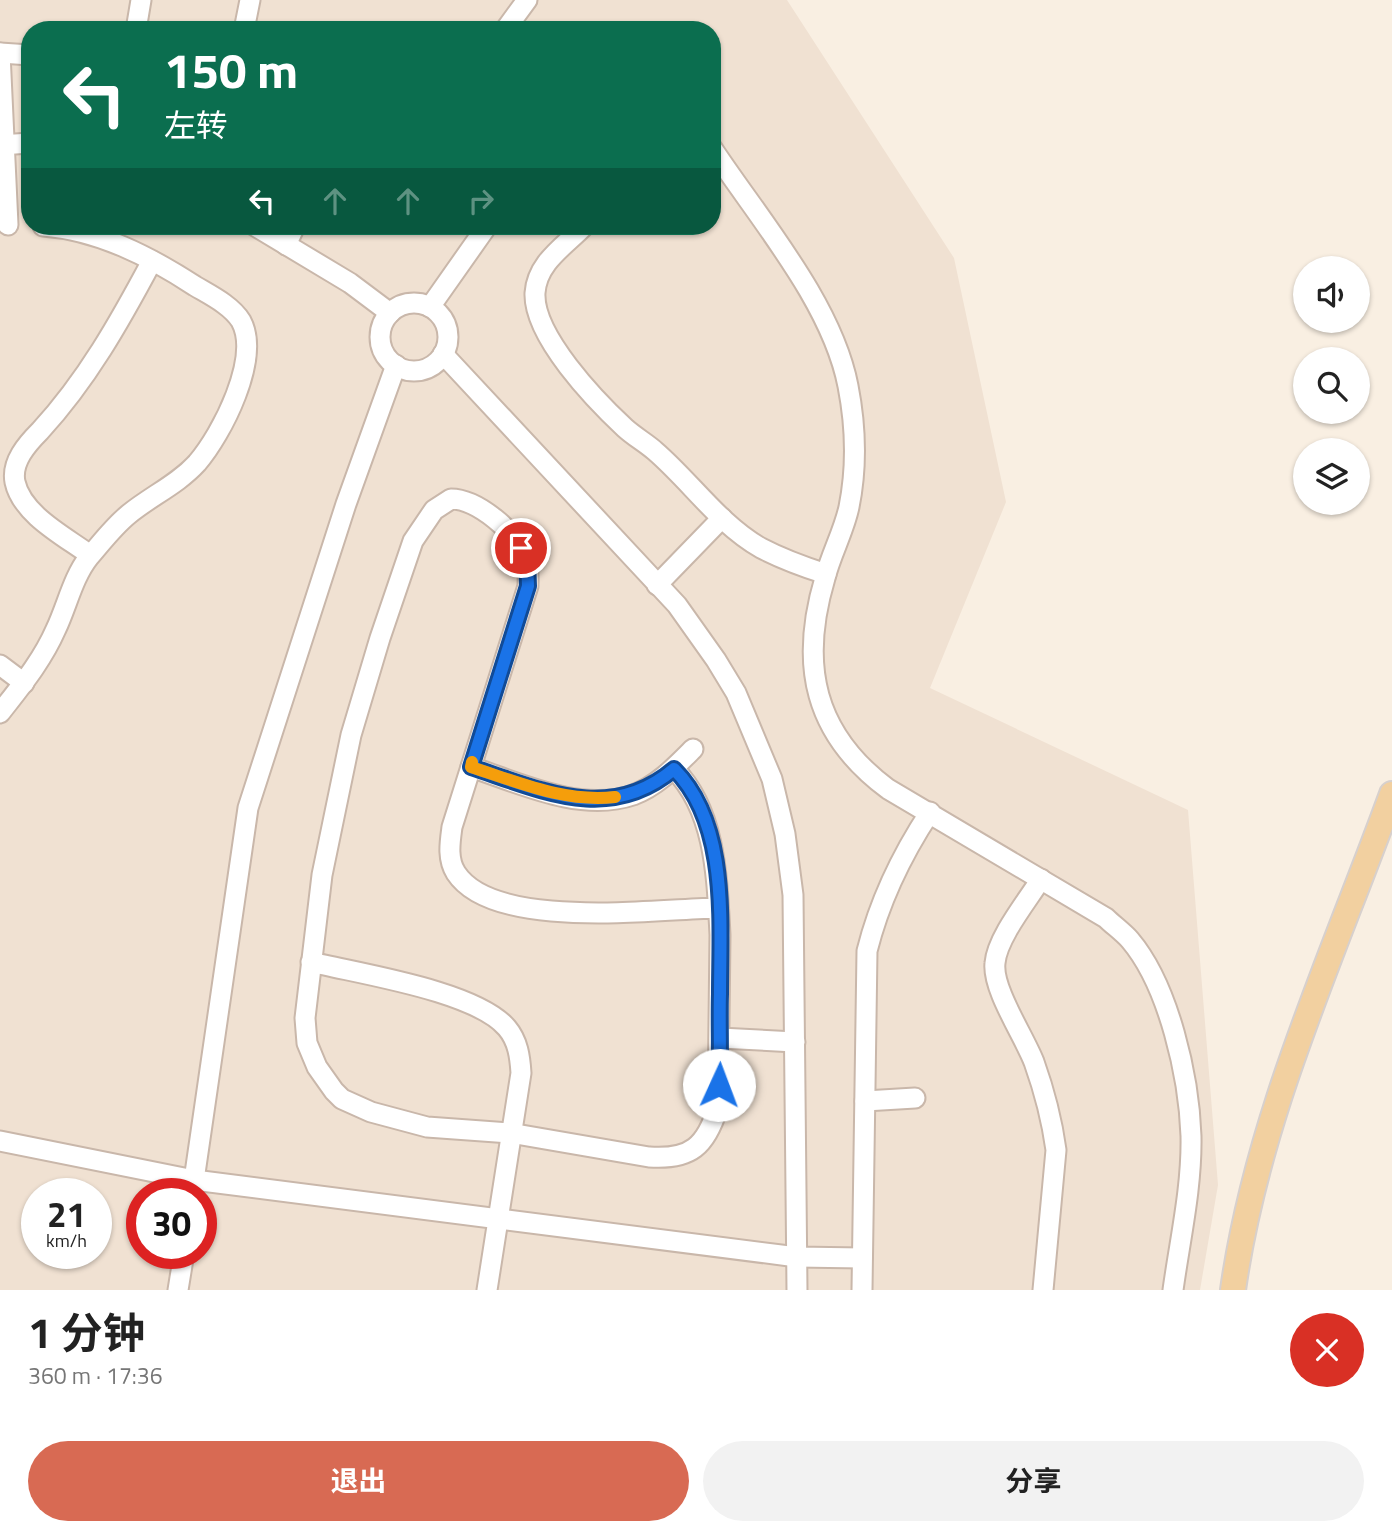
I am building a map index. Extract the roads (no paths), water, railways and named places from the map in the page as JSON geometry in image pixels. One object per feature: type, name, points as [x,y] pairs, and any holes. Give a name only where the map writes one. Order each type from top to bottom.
[{"type":"main road","points":[[1233,1290],[1243,1230],[1266,1142],[1392,794]]},
{"type":"street","points":[[138,21],[141,0]]},
{"type":"street","points":[[246,21],[250,0]]},
{"type":"street","points":[[511,21],[523,1]]},
{"type":"street","points":[[4,226],[0,52],[21,54]]},
{"type":"street","points":[[2,145],[21,144]]},
{"type":"street","points":[[721,161],[816,302],[839,352],[855,424],[855,472],[848,511],[816,609],[813,679],[822,705],[839,740],[862,770],[888,789],[1106,918],[1130,940],[1166,1005],[1181,1066],[1191,1135],[1187,1202],[1172,1290]]},
{"type":"street","points":[[0,713],[41,660],[90,555],[129,513],[197,463],[229,410],[247,355],[245,332],[230,309],[152,261],[91,235]]},
{"type":"street","points":[[270,235],[349,283],[390,313]]},
{"type":"street","points":[[286,244],[290,235]]},
{"type":"street","points":[[430,307],[480,235]]},
{"type":"street","points":[[574,235],[548,259],[535,293],[545,329],[597,401],[628,431],[655,450],[722,518],[761,548],[826,574]]},
{"type":"street","points":[[90,555],[30,508],[15,480],[18,461],[26,446],[82,381],[122,317],[152,261]]},
{"type":"street","points":[[409,303],[430,307],[439,314],[447,333],[443,354],[425,369],[414,371],[396,365],[385,355],[380,344],[380,332],[390,313],[409,303]]},
{"type":"street","points":[[443,354],[677,605],[736,693],[772,779],[785,834],[793,895],[797,1290]]},
{"type":"street","points":[[194,1178],[247,808],[346,504],[396,365]]},
{"type":"street","points":[[674,769],[687,782],[707,828],[716,867],[718,908],[720,1038],[718,1107],[712,1127],[704,1140],[680,1157],[649,1157],[510,1133],[427,1128],[371,1112],[342,1099],[317,1067],[307,1043],[305,1018],[321,875],[340,780],[380,638],[413,541],[434,510],[450,499],[475,503],[512,537],[527,559],[528,575],[528,586],[449,845],[456,873],[476,891],[521,908],[565,913],[718,908]]},
{"type":"street","points":[[657,585],[722,518]]},
{"type":"street","points":[[0,665],[24,683]]},
{"type":"street","points":[[471,767],[551,793],[607,798],[631,796],[674,769],[693,749]]},
{"type":"street","points":[[862,1290],[867,951],[888,883],[930,812]]},
{"type":"street","points":[[1041,879],[1000,946],[995,961],[998,982],[1034,1063],[1054,1135],[1056,1150],[1043,1290]]},
{"type":"street","points":[[311,962],[459,999],[493,1015],[508,1028],[520,1056],[521,1073],[487,1290]]},
{"type":"street","points":[[720,1038],[795,1042]]},
{"type":"street","points":[[865,1101],[915,1098]]},
{"type":"street","points":[[0,1142],[158,1178]]},
{"type":"street","points":[[217,1189],[500,1219],[797,1257],[862,1258]]},
{"type":"street","points":[[178,1290],[181,1269]]}]
